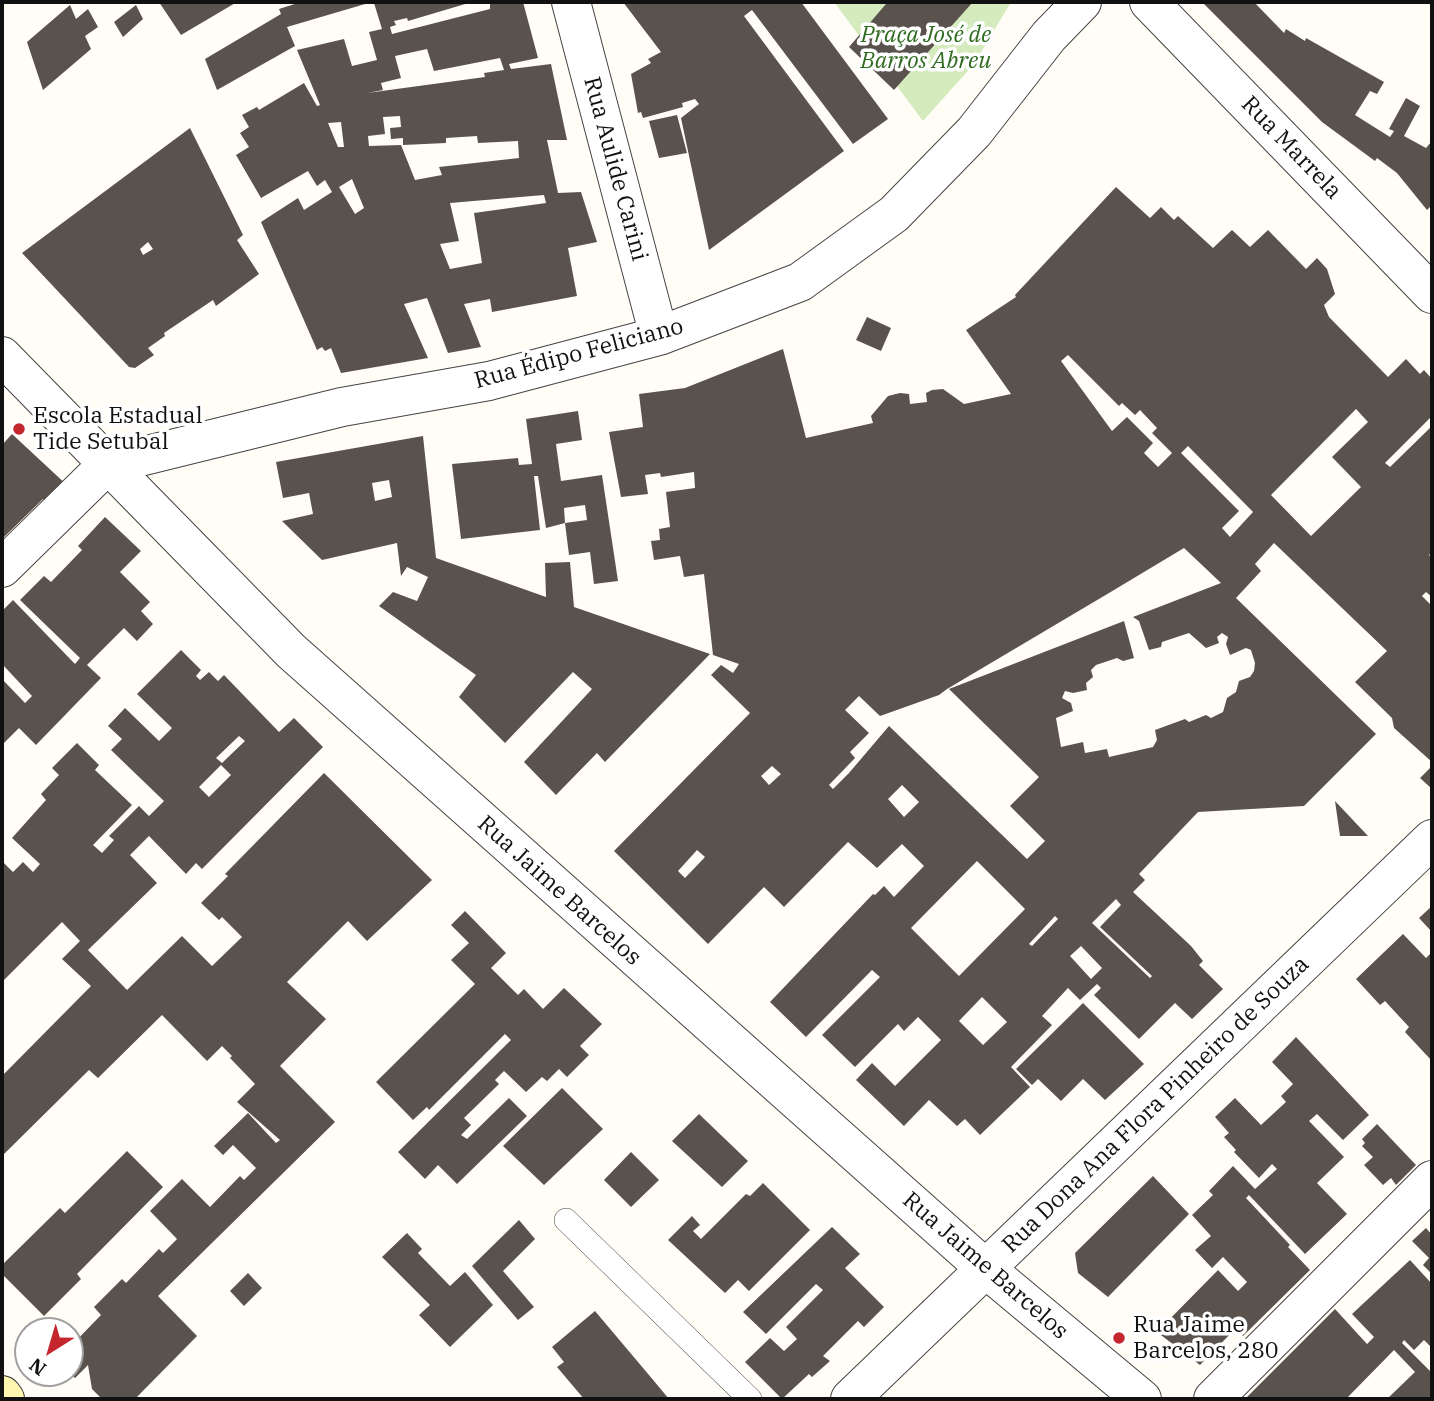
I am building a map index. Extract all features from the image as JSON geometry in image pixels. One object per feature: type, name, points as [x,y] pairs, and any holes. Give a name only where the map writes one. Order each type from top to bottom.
[{"type":"street","name":"Rua Aulide Carini","points":[[571,2],[659,336]]},
{"type":"street","name":"Rua Édipo Feliciano","points":[[107,465],[342,407],[489,381],[659,336],[800,282],[894,214],[974,132],[1049,36],[1082,2]]},
{"type":"street","name":"Rua Marrela","points":[[1149,2],[1432,294]]},
{"type":"street","name":"Rua Jaime Barcelos","points":[[2,356],[291,650],[986,1269],[1142,1399]]},
{"type":"street","points":[[2,568],[107,465]]},
{"type":"street","name":"Rua Dona Ana Flora Pinheiro de Souza","points":[[850,1399],[1432,839]]},
{"type":"street","points":[[1213,1399],[1432,1180]]},
{"type":"lane","points":[[566,1220],[750,1399]]},
{"type":"green space","name":"Praça José de Barros Abreu","points":[[834,2],[1011,2],[974,64],[923,121]]},
{"type":"building","points":[[159,2],[237,2],[181,35]]},
{"type":"building","points":[[301,2],[372,2],[287,27],[295,46],[217,90],[205,59],[281,14],[279,9]]},
{"type":"building","points":[[472,2],[408,21],[407,18],[394,21],[396,25],[390,27],[392,34],[490,9],[490,2],[523,2],[538,58],[509,64],[511,69],[551,64],[567,140],[547,140],[558,193],[581,192],[597,242],[568,248],[577,296],[492,312],[490,299],[464,304],[481,347],[448,353],[427,298],[404,304],[428,358],[341,373],[331,348],[325,351],[322,347],[317,350],[261,222],[298,198],[304,210],[332,192],[325,180],[317,186],[308,171],[261,198],[236,155],[249,147],[240,133],[249,127],[242,115],[257,107],[259,110],[304,83],[317,106],[320,105],[297,50],[344,39],[352,66],[377,60],[369,32],[382,29],[374,3]],"holes":[[[427,49],[434,71],[500,58],[504,70],[484,73],[485,77],[367,93],[383,90],[381,83],[401,78],[395,56]],[[400,116],[401,127],[390,128],[391,139],[403,138],[403,145],[446,143],[446,138],[477,136],[478,143],[518,141],[519,158],[439,167],[442,175],[415,180],[401,145],[369,146],[368,136],[385,134],[383,117]],[[341,122],[344,147],[338,147],[328,123]],[[352,179],[364,208],[355,214],[339,187]],[[544,195],[546,203],[474,213],[482,263],[450,269],[440,244],[459,241],[450,203]]]},
{"type":"building","points":[[623,2],[801,2],[888,119],[853,144],[752,10],[744,16],[844,151],[709,250],[681,118],[699,104],[695,99],[682,103],[683,107],[643,118],[641,112],[638,113],[631,74],[651,63],[648,59],[661,52]]},
{"type":"building","points":[[884,2],[973,2],[894,90],[849,47],[886,4]]},
{"type":"building","points":[[1202,2],[1254,2],[1284,33],[1286,29],[1305,41],[1306,38],[1384,82],[1377,94],[1370,91],[1355,115],[1390,137],[1394,131],[1389,129],[1406,98],[1420,106],[1404,136],[1426,148],[1432,141],[1432,205],[1427,210],[1397,173],[1377,158],[1375,161],[1322,122]]},
{"type":"building","points":[[70,5],[76,19],[88,9],[98,27],[85,36],[91,49],[43,90],[27,42]]},
{"type":"building","points":[[136,5],[143,19],[123,37],[114,22]]},
{"type":"building","points":[[677,115],[687,153],[659,158],[649,121]]},
{"type":"building","points":[[190,128],[243,235],[237,240],[259,274],[216,306],[213,300],[164,333],[165,336],[148,348],[154,355],[135,368],[129,367],[22,253]],"holes":[[[148,242],[153,249],[143,255],[140,249]]]},
{"type":"building","points":[[1116,187],[1150,218],[1161,207],[1174,220],[1178,216],[1213,248],[1232,230],[1250,247],[1268,230],[1306,269],[1317,258],[1327,269],[1335,294],[1324,305],[1329,317],[1388,377],[1406,359],[1420,374],[1424,370],[1432,379],[1432,416],[1385,463],[1390,467],[1432,426],[1432,552],[1429,555],[1432,558],[1432,597],[1426,592],[1422,596],[1432,606],[1432,762],[1394,728],[1392,718],[1355,682],[1387,651],[1274,543],[1255,564],[1261,571],[1236,598],[1376,734],[1304,806],[1198,812],[1139,874],[1145,880],[1133,892],[1191,946],[1203,961],[1199,965],[1223,989],[1192,1019],[1175,1003],[1139,1039],[1094,995],[1101,988],[1097,984],[1080,1000],[1068,988],[1042,1016],[1052,1025],[1011,1067],[1030,1087],[980,1135],[965,1119],[957,1126],[929,1100],[904,1126],[856,1080],[872,1063],[895,1086],[941,1040],[918,1017],[904,1031],[898,1024],[855,1067],[822,1035],[880,977],[872,970],[806,1037],[770,1002],[873,894],[884,886],[894,897],[924,866],[902,844],[877,868],[848,842],[784,907],[764,887],[708,944],[614,851],[750,713],[711,675],[721,665],[733,673],[739,664],[713,655],[704,574],[684,577],[680,556],[654,560],[651,541],[660,540],[659,529],[670,527],[666,492],[695,488],[694,472],[661,477],[660,473],[645,475],[648,494],[621,497],[609,432],[643,427],[639,394],[685,388],[783,349],[806,438],[873,423],[871,416],[888,396],[900,393],[909,394],[910,404],[927,402],[926,393],[932,390],[943,389],[964,404],[1011,394],[966,330],[1016,297]],"holes":[[[1068,355],[1119,406],[1122,403],[1135,415],[1140,410],[1157,428],[1152,433],[1172,453],[1158,467],[1144,453],[1153,443],[1127,417],[1112,431],[1061,361]],[[1356,409],[1368,422],[1332,457],[1361,487],[1311,536],[1271,495]],[[1188,446],[1253,512],[1230,537],[1222,528],[1239,511],[1181,453]],[[1184,548],[1221,583],[1133,617],[1139,621],[1149,650],[1161,647],[1162,642],[1189,633],[1206,648],[1219,643],[1217,637],[1222,633],[1228,637],[1226,644],[1230,655],[1246,648],[1251,650],[1255,663],[1250,677],[1239,681],[1236,692],[1227,698],[1223,712],[1211,718],[1206,715],[1189,722],[1185,719],[1155,730],[1157,740],[1153,747],[1109,757],[1107,749],[1085,753],[1083,742],[1061,747],[1056,718],[1073,711],[1071,703],[1062,698],[1065,691],[1073,693],[1087,690],[1086,683],[1093,677],[1091,670],[1096,665],[1117,658],[1123,661],[1134,658],[1124,621],[949,689],[1039,777],[1010,806],[1045,841],[1027,859],[889,726],[833,789],[829,785],[855,758],[850,752],[869,733],[845,710],[859,696],[880,716],[939,695],[947,689]],[[772,766],[781,774],[769,785],[761,776]],[[902,785],[919,802],[904,817],[888,799]],[[697,850],[705,857],[685,878],[678,871]],[[977,861],[1025,909],[959,976],[911,928]],[[1116,899],[1121,905],[1100,927],[1152,976],[1150,978],[1092,923]],[[1055,916],[1058,919],[1032,946],[1029,944]],[[1081,946],[1102,968],[1091,979],[1070,956]],[[982,997],[1007,1022],[983,1045],[959,1021]]]},
{"type":"building","points":[[867,317],[891,328],[881,351],[856,340]]},
{"type":"building","points":[[578,411],[582,440],[556,444],[561,481],[602,475],[618,581],[594,584],[590,552],[569,555],[565,523],[546,528],[538,476],[534,476],[540,530],[461,539],[452,464],[518,458],[519,465],[532,464],[526,419]],"holes":[[[585,505],[587,520],[565,523],[564,508]]]},
{"type":"building","name":"Escola Estadual Tide Setubal","points":[[12,434],[69,487],[50,506],[43,499],[2,539],[2,445]]},
{"type":"building","points":[[423,436],[436,558],[546,597],[545,563],[570,562],[574,607],[710,654],[605,762],[597,753],[556,795],[524,762],[592,689],[573,672],[505,743],[459,697],[476,675],[379,606],[393,592],[417,601],[428,577],[407,567],[401,576],[397,543],[322,560],[282,521],[313,514],[309,493],[283,498],[276,462]],"holes":[[[389,480],[392,497],[375,501],[372,483]]]},
{"type":"building","points":[[105,517],[141,551],[120,572],[150,602],[141,611],[153,624],[137,641],[124,628],[87,665],[101,678],[36,745],[19,728],[2,745],[2,679],[25,703],[32,696],[2,664],[2,611],[13,600],[75,664],[80,658],[20,600],[44,576],[51,582],[82,550],[78,546]]},
{"type":"building","points":[[181,650],[201,670],[196,676],[200,680],[209,672],[218,681],[224,675],[279,732],[294,718],[323,747],[202,869],[196,863],[186,874],[149,836],[130,855],[157,883],[88,950],[127,990],[182,936],[212,966],[242,937],[222,917],[219,920],[201,903],[228,876],[225,874],[324,773],[432,880],[367,941],[348,921],[287,982],[326,1019],[280,1066],[335,1122],[158,1296],[197,1336],[135,1399],[102,1399],[92,1389],[88,1365],[84,1369],[84,1333],[101,1315],[94,1307],[122,1279],[126,1283],[159,1249],[163,1253],[177,1239],[150,1211],[182,1179],[210,1207],[240,1176],[244,1180],[256,1168],[233,1145],[223,1155],[214,1146],[248,1113],[276,1143],[280,1140],[237,1102],[255,1084],[230,1058],[232,1056],[222,1046],[207,1061],[162,1015],[98,1078],[89,1070],[2,1156],[2,1076],[91,986],[62,959],[80,941],[62,922],[2,982],[2,861],[13,872],[23,862],[33,872],[40,864],[12,838],[46,800],[41,794],[59,775],[52,768],[77,743],[99,765],[95,770],[132,805],[93,845],[102,853],[114,840],[109,836],[139,806],[149,816],[164,801],[111,750],[122,739],[108,726],[125,708],[159,741],[172,728],[137,694]],"holes":[[[239,736],[245,741],[222,763],[216,758]],[[221,765],[231,775],[209,797],[199,787]]]},
{"type":"building","points":[[1432,766],[1432,789],[1420,778]]},
{"type":"building","points":[[1335,801],[1368,836],[1340,836]]},
{"type":"building","points":[[1432,906],[1432,932],[1419,918]]},
{"type":"building","points":[[465,911],[506,953],[491,968],[518,995],[524,989],[543,1009],[564,988],[602,1024],[580,1046],[589,1055],[567,1077],[559,1069],[547,1081],[542,1077],[526,1092],[504,1071],[495,1080],[499,1084],[464,1118],[471,1125],[461,1135],[467,1139],[509,1098],[527,1116],[457,1184],[438,1165],[425,1179],[398,1152],[511,1040],[505,1034],[429,1110],[427,1107],[413,1120],[376,1082],[475,984],[451,960],[469,943],[451,925]]},
{"type":"building","points":[[1403,934],[1426,958],[1432,952],[1432,1061],[1405,1032],[1409,1027],[1385,1001],[1380,1005],[1356,979]]},
{"type":"building","points":[[1083,1003],[1144,1064],[1105,1100],[1083,1079],[1061,1101],[1038,1079],[1032,1085],[1016,1069]]},
{"type":"building","points":[[1296,1037],[1369,1115],[1343,1140],[1317,1114],[1309,1121],[1344,1157],[1317,1183],[1347,1214],[1305,1254],[1249,1195],[1246,1198],[1310,1270],[1243,1336],[1236,1328],[1200,1365],[1157,1332],[1218,1270],[1238,1291],[1247,1282],[1223,1257],[1212,1268],[1195,1250],[1211,1236],[1192,1215],[1213,1195],[1209,1191],[1233,1166],[1255,1189],[1277,1169],[1272,1164],[1259,1178],[1234,1152],[1236,1150],[1224,1137],[1229,1133],[1215,1117],[1235,1098],[1261,1125],[1286,1102],[1281,1096],[1293,1084],[1272,1062]]},
{"type":"building","points":[[562,1088],[603,1129],[544,1185],[503,1146]]},
{"type":"building","points":[[699,1114],[748,1161],[722,1187],[672,1141]]},
{"type":"building","points":[[1377,1124],[1416,1165],[1396,1185],[1391,1178],[1383,1185],[1364,1165],[1373,1157],[1362,1146],[1365,1143],[1362,1139]]},
{"type":"building","points":[[127,1151],[163,1187],[77,1274],[81,1279],[44,1316],[2,1274],[2,1265],[60,1208],[65,1213]]},
{"type":"building","points":[[631,1152],[659,1180],[631,1207],[604,1180]]},
{"type":"building","points":[[1153,1176],[1189,1214],[1108,1297],[1078,1273],[1075,1253]]},
{"type":"building","points":[[763,1183],[810,1230],[749,1291],[738,1280],[725,1293],[668,1240],[692,1216],[700,1225],[693,1231],[701,1239],[746,1194],[750,1196]]},
{"type":"building","points":[[519,1220],[535,1239],[503,1271],[534,1307],[518,1320],[472,1266]]},
{"type":"building","points":[[832,1227],[860,1254],[845,1268],[884,1307],[864,1327],[858,1321],[823,1356],[830,1361],[812,1377],[809,1374],[782,1399],[745,1362],[770,1338],[784,1351],[797,1339],[786,1327],[823,1290],[816,1284],[766,1334],[743,1312]]},
{"type":"building","points":[[1426,1228],[1432,1235],[1432,1274],[1423,1265],[1429,1258],[1412,1241]]},
{"type":"building","points":[[407,1233],[422,1249],[418,1253],[450,1286],[465,1272],[493,1305],[450,1347],[419,1315],[430,1305],[382,1257]]},
{"type":"building","points":[[1410,1260],[1432,1284],[1432,1348],[1424,1340],[1414,1350],[1404,1340],[1402,1343],[1432,1373],[1432,1399],[1387,1399],[1415,1372],[1394,1350],[1346,1399],[1245,1399],[1335,1309],[1367,1344],[1374,1337],[1352,1314]]},
{"type":"building","points":[[248,1273],[262,1288],[244,1306],[230,1291]]},
{"type":"building","points":[[595,1311],[669,1399],[584,1399],[557,1367],[564,1362],[552,1347]]},
{"type":"place","name":"Escola Estadual Tide Setubal","points":[[19,429]]},
{"type":"place","name":"Rua Jaime Barcelos, 280","points":[[1119,1338]]}]
